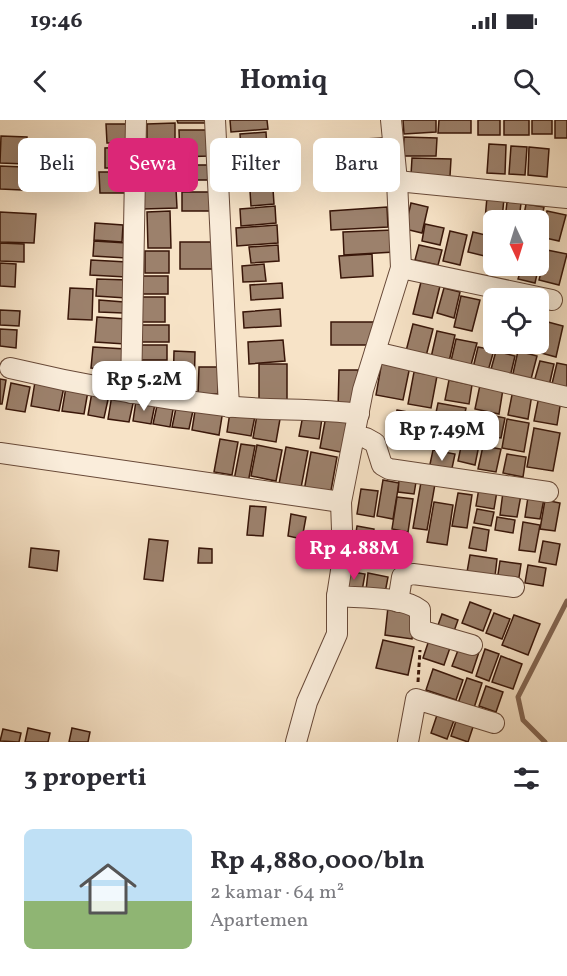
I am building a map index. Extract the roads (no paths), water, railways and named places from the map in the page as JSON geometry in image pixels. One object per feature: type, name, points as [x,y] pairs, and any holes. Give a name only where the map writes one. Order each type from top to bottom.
[{"type":"street","points":[[131,393],[136,120]]},
{"type":"street","points":[[216,120],[228,407]]},
{"type":"street","points":[[391,120],[393,138]]},
{"type":"street","points":[[400,181],[567,198]]},
{"type":"street","points":[[296,742],[307,702],[338,634],[337,596],[343,558],[341,502],[363,390],[401,268],[398,192]]},
{"type":"street","points":[[401,268],[552,300]]},
{"type":"street","points":[[375,352],[567,397]]},
{"type":"street","points":[[10,368],[74,383],[228,407],[359,414]]},
{"type":"street","points":[[354,436],[366,438],[375,444],[382,465],[389,469],[548,492]]},
{"type":"street","points":[[0,453],[341,502]]},
{"type":"street","points":[[398,602],[402,578],[413,573],[514,587]]},
{"type":"street","points":[[337,596],[412,605],[420,610],[420,630],[472,645]]},
{"type":"street","points":[[408,742],[416,699],[494,723]]},
{"type":"waterway","points":[[545,742],[523,720],[518,697],[567,601]]}]
